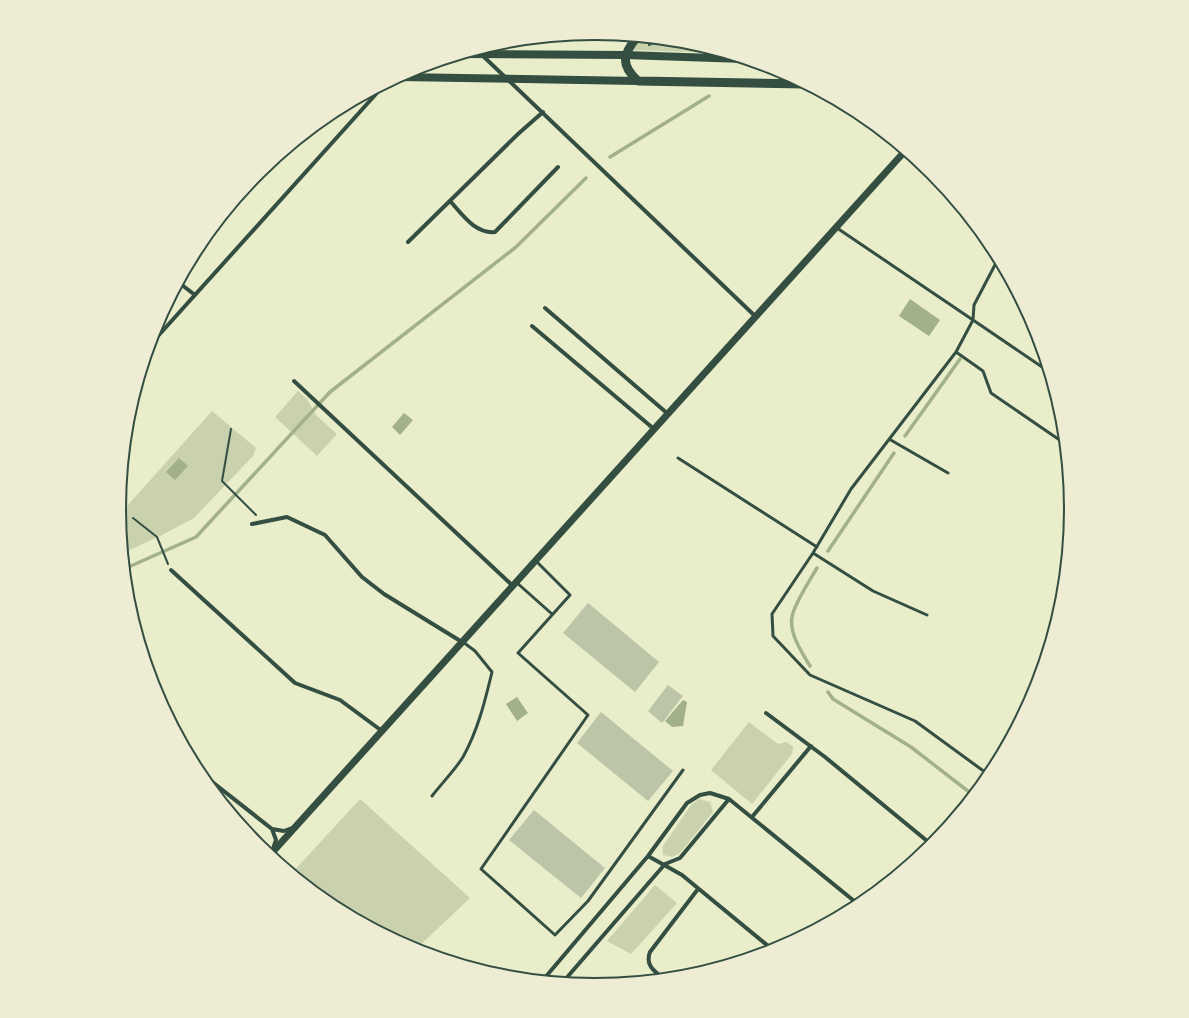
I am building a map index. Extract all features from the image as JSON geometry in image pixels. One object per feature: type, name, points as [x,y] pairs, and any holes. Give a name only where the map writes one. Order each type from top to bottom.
[{"type":"main road","points":[[634,42],[625,55],[625,64],[628,71],[638,81]]},
{"type":"main road","points":[[489,52],[723,58]]},
{"type":"main road","points":[[412,77],[792,84]]},
{"type":"street","points":[[480,54],[543,112],[755,316]]},
{"type":"street","points":[[159,335],[376,94]]},
{"type":"street","points":[[408,242],[518,134],[543,112]]},
{"type":"street","points":[[274,851],[902,154]]},
{"type":"street","points":[[450,201],[477,229],[486,233],[495,232],[558,167]]},
{"type":"street","points":[[182,285],[195,295]]},
{"type":"street","points":[[545,308],[668,414]]},
{"type":"street","points":[[532,326],[654,430]]},
{"type":"street","points":[[294,381],[515,584]]},
{"type":"street","points":[[252,524],[287,517],[325,535],[362,577],[384,594],[462,642]]},
{"type":"street","points":[[171,570],[295,683],[340,700],[382,731]]},
{"type":"street","points":[[766,714],[811,746],[926,840]]},
{"type":"street","points":[[752,817],[811,746]]},
{"type":"street","points":[[214,784],[272,829],[284,832],[296,826]]},
{"type":"street","points":[[547,975],[648,856],[687,803],[700,795],[710,793],[729,799],[853,900]]},
{"type":"street","points":[[567,977],[665,864],[680,858],[729,799]]},
{"type":"street","points":[[272,829],[276,840],[272,850]]},
{"type":"street","points":[[648,856],[665,864],[698,888],[767,945]]},
{"type":"street","points":[[658,974],[648,962],[650,952],[698,888]]},
{"type":"lane","points":[[837,228],[1042,367]]},
{"type":"lane","points":[[983,771],[915,721],[810,674],[773,636],[772,614],[817,547],[851,488],[956,352],[973,320],[974,305],[995,265]]},
{"type":"lane","points":[[956,352],[983,371],[991,393],[1057,437]]},
{"type":"lane","points":[[890,439],[948,473]]},
{"type":"lane","points":[[678,458],[817,547]]},
{"type":"lane","points":[[813,553],[873,591],[927,615]]},
{"type":"lane","points":[[536,561],[570,595],[518,653],[588,714],[481,868],[556,935],[588,901],[683,770]]},
{"type":"lane","points":[[515,584],[552,614]]},
{"type":"lane","points":[[432,796],[462,758],[474,734],[482,712],[492,672],[475,651],[462,642]]},
{"type":"path","points":[[231,429],[222,481],[262,522]]},
{"type":"path","points":[[133,518],[157,537],[164,556]]},
{"type":"shaded area","points":[[636,42],[656,44],[700,52],[629,50]]},
{"type":"shaded area","points":[[910,299],[940,320],[929,336],[899,316]]},
{"type":"shaded area","points":[[298,391],[307,399],[316,415],[337,434],[317,456],[275,417]]},
{"type":"shaded area","points":[[212,411],[256,448],[253,456],[194,518],[128,551],[126,507]]},
{"type":"shaded area","points":[[404,413],[413,420],[400,435],[392,427]]},
{"type":"shaded area","points":[[179,458],[188,466],[175,480],[166,472]]},
{"type":"shaded area","points":[[517,697],[528,713],[517,721],[506,704]]},
{"type":"shaded area","points":[[683,700],[687,702],[683,726],[672,727],[665,721]]},
{"type":"shaded area","points":[[749,722],[778,744],[787,742],[793,747],[792,754],[752,804],[711,770]]},
{"type":"shaded area","points":[[360,799],[470,898],[421,944],[387,930],[360,915],[334,899],[295,870]]},
{"type":"shaded area","points":[[699,799],[710,802],[713,812],[680,853],[673,857],[663,855],[663,846],[691,805]]},
{"type":"shaded area","points":[[655,885],[677,903],[631,954],[607,941]]},
{"type":"building","points":[[588,603],[659,662],[635,692],[563,633]]},
{"type":"building","points":[[668,685],[683,696],[662,723],[648,711]]},
{"type":"building","points":[[601,712],[673,771],[648,801],[577,743]]},
{"type":"building","points":[[534,810],[605,868],[581,898],[509,840]]},
{"type":"waterway","points":[[610,157],[709,96]]},
{"type":"waterway","points":[[130,566],[196,537],[330,392],[516,247],[586,178]]},
{"type":"waterway","points":[[905,436],[960,359]]},
{"type":"waterway","points":[[828,551],[894,453]]},
{"type":"waterway","points":[[810,666],[794,636],[792,630],[792,617],[799,599],[817,568]]},
{"type":"waterway","points":[[828,692],[833,699],[911,747],[969,792]]}]
